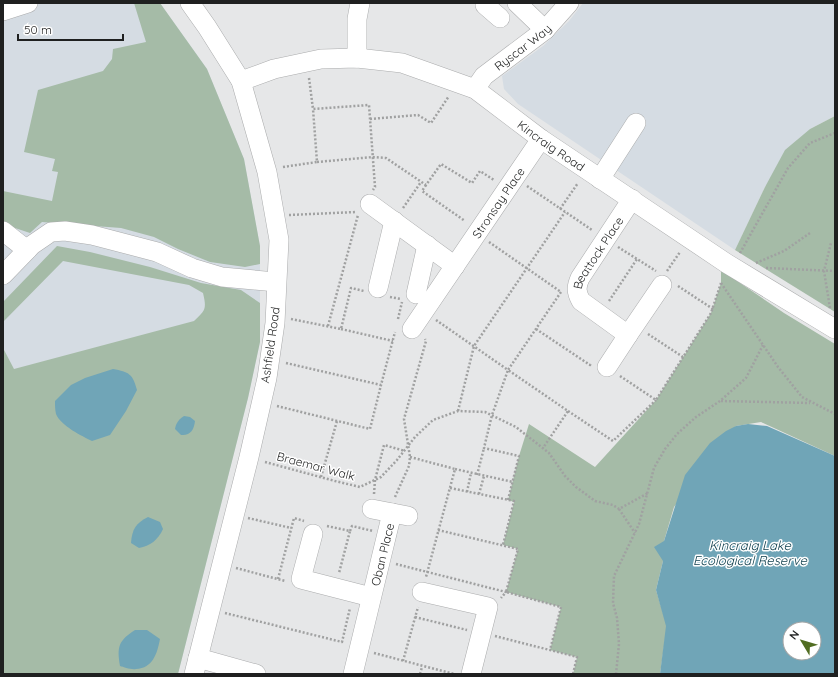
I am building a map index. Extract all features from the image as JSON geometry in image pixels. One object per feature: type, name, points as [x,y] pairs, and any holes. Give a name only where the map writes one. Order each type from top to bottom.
[{"type":"street","points":[[3,11],[28,3]]},
{"type":"street","name":"Ashfield Road","points":[[190,3],[241,81],[266,169],[278,240],[276,316],[270,359],[249,457],[196,666]]},
{"type":"street","points":[[357,58],[357,19],[360,3]]},
{"type":"street","name":"Ryscar Way","points":[[467,86],[484,76],[545,30],[569,3]]},
{"type":"street","points":[[483,4],[500,18]]},
{"type":"street","points":[[523,5],[545,30]]},
{"type":"street","name":"Kincraig Road","points":[[241,81],[274,69],[321,59],[357,58],[402,62],[467,86],[541,139],[689,238],[726,272],[834,329]]},
{"type":"street","points":[[594,174],[636,123]]},
{"type":"street","name":"Stronsay Place","points":[[410,321],[455,266],[541,139]]},
{"type":"street","points":[[371,199],[394,221],[455,266]]},
{"type":"street","name":"Beattock Place","points":[[569,291],[576,287],[580,278],[632,199]]},
{"type":"street","points":[[377,292],[394,221]]},
{"type":"street","points":[[3,231],[27,250]]},
{"type":"street","points":[[3,275],[32,245],[51,232],[66,231],[92,235],[157,252],[192,268],[222,277],[276,282]]},
{"type":"street","points":[[416,294],[427,245]]},
{"type":"street","points":[[606,367],[664,280]]},
{"type":"street","name":"Beattock Place","points":[[569,291],[577,294],[581,301],[599,315],[634,326]]},
{"type":"street","name":"Oban Place","points":[[354,674],[387,534],[400,515],[372,509]]},
{"type":"street","name":"Oban Place","points":[[313,534],[302,579],[372,597]]},
{"type":"street","points":[[422,592],[488,608],[471,674]]},
{"type":"street","points":[[196,666],[256,674]]},
{"type":"path","points":[[307,62],[313,109],[317,162]]},
{"type":"path","points":[[370,119],[418,116],[431,123],[467,86]]},
{"type":"path","points":[[313,109],[369,105],[375,187],[371,199]]},
{"type":"path","points":[[410,321],[474,346],[613,442],[656,400],[684,357],[713,309],[726,272],[788,168],[810,143],[835,133]]},
{"type":"path","points":[[266,169],[317,162],[373,157],[386,158],[426,185]]},
{"type":"path","points":[[477,475],[492,415],[508,370],[536,329],[569,291],[526,269],[422,191],[441,164],[472,184],[480,171],[511,183],[560,209],[637,259],[664,280],[713,309]]},
{"type":"path","points":[[560,209],[594,174]]},
{"type":"path","points":[[394,221],[421,182]]},
{"type":"path","points":[[274,216],[359,212],[328,326]]},
{"type":"path","points":[[458,411],[474,346],[565,212]]},
{"type":"path","points":[[726,272],[760,262],[784,251],[810,233]]},
{"type":"path","points":[[664,280],[689,238]]},
{"type":"path","points":[[831,243],[824,271],[834,329]]},
{"type":"path","points":[[599,315],[637,259]]},
{"type":"path","points":[[763,268],[835,271]]},
{"type":"path","points":[[721,283],[778,367],[802,397],[835,414]]},
{"type":"path","points":[[341,328],[351,288],[377,292],[403,300],[410,321],[426,341],[404,419],[410,457],[409,466],[395,494],[400,515]]},
{"type":"path","points":[[276,316],[341,328],[393,341]]},
{"type":"path","points":[[261,402],[370,429],[393,341],[410,321]]},
{"type":"path","points":[[634,326],[684,357]]},
{"type":"path","points":[[536,329],[590,365],[594,359],[656,400]]},
{"type":"path","points":[[616,674],[619,644],[617,618],[613,603],[614,576],[639,524],[654,468],[665,449],[677,434],[696,417],[720,401],[746,378],[763,345]]},
{"type":"path","points":[[270,359],[381,385]]},
{"type":"path","points":[[720,401],[812,403]]},
{"type":"path","name":"Braemar Walk","points":[[249,457],[360,487],[381,478],[408,446],[433,420],[458,411],[485,412],[516,427],[543,448],[549,453],[565,476],[576,487],[595,501],[613,505],[619,509]]},
{"type":"path","points":[[543,448],[568,411]]},
{"type":"path","points":[[321,477],[337,421]]},
{"type":"path","points":[[372,509],[375,480],[384,445],[405,451]]},
{"type":"path","points":[[484,448],[519,456],[508,500]]},
{"type":"path","points":[[410,457],[477,475],[513,482]]},
{"type":"path","points":[[403,661],[455,469]]},
{"type":"path","points":[[467,492],[471,473]]},
{"type":"path","points":[[480,494],[484,476]]},
{"type":"path","points":[[450,488],[514,501],[503,545]]},
{"type":"path","points":[[635,533],[619,509],[648,493]]},
{"type":"path","points":[[234,514],[291,528]]},
{"type":"path","points":[[350,531],[352,526],[387,534]]},
{"type":"path","points":[[438,530],[518,548],[506,592],[498,603],[488,608]]},
{"type":"path","points":[[380,560],[561,607],[550,650]]},
{"type":"path","points":[[222,565],[285,581]]},
{"type":"path","points":[[210,610],[342,642],[350,606]]},
{"type":"path","points":[[415,617],[577,657],[573,674]]},
{"type":"path","points":[[359,649],[422,667],[454,674]]},
{"type":"path","points":[[420,674],[422,667]]},
{"type":"shaded area","points":[[3,3],[160,3],[207,69],[244,159],[260,246],[260,342],[248,398],[178,674],[3,674]]},
{"type":"shaded area","points":[[583,3],[835,3],[835,116],[810,129],[765,187],[735,250],[518,104],[504,89],[502,76],[543,46],[569,21]]},
{"type":"green space","points":[[134,3],[160,3],[207,69],[244,159],[260,246],[260,264],[245,267],[210,262],[154,237],[121,228],[42,222],[30,233],[9,226],[3,221],[3,191],[52,201],[58,172],[52,171],[55,159],[24,152],[38,90],[103,71],[112,59],[113,49],[146,42]]},
{"type":"green space","points":[[835,116],[835,312],[735,250],[765,187],[785,150],[810,129]]},
{"type":"green space","points":[[57,246],[90,252],[150,267],[201,283],[241,290],[260,303],[260,342],[248,398],[178,674],[3,674],[3,348],[14,369],[194,321],[203,312],[205,306],[203,293],[189,285],[63,261],[3,322],[3,302]]},
{"type":"green space","points":[[721,270],[784,313],[835,344],[835,456],[761,422],[736,426],[674,507],[664,541],[663,561],[656,590],[667,626],[660,674],[573,674],[577,657],[550,650],[561,607],[506,592],[518,549],[503,545],[514,502],[508,500],[529,424],[595,467],[656,400],[711,313],[721,283]]},
{"type":"water","points":[[113,369],[123,371],[130,375],[134,380],[137,390],[126,411],[110,435],[92,441],[62,423],[56,414],[55,401],[71,385],[85,378]]},
{"type":"water","points":[[184,416],[190,417],[195,421],[191,432],[181,435],[175,429],[178,421]]},
{"type":"water","name":"Kincraig Lake Ecological Reserve","points":[[748,424],[767,426],[835,456],[835,674],[660,674],[666,626],[656,590],[663,561],[654,547],[664,541],[685,475],[710,443],[726,431],[736,426]]},
{"type":"water","points":[[148,517],[160,522],[163,529],[153,542],[147,546],[139,548],[131,543],[132,534],[135,527]]},
{"type":"water","points":[[135,630],[147,630],[160,639],[156,655],[150,663],[142,668],[132,669],[120,666],[119,649],[122,641]]}]
